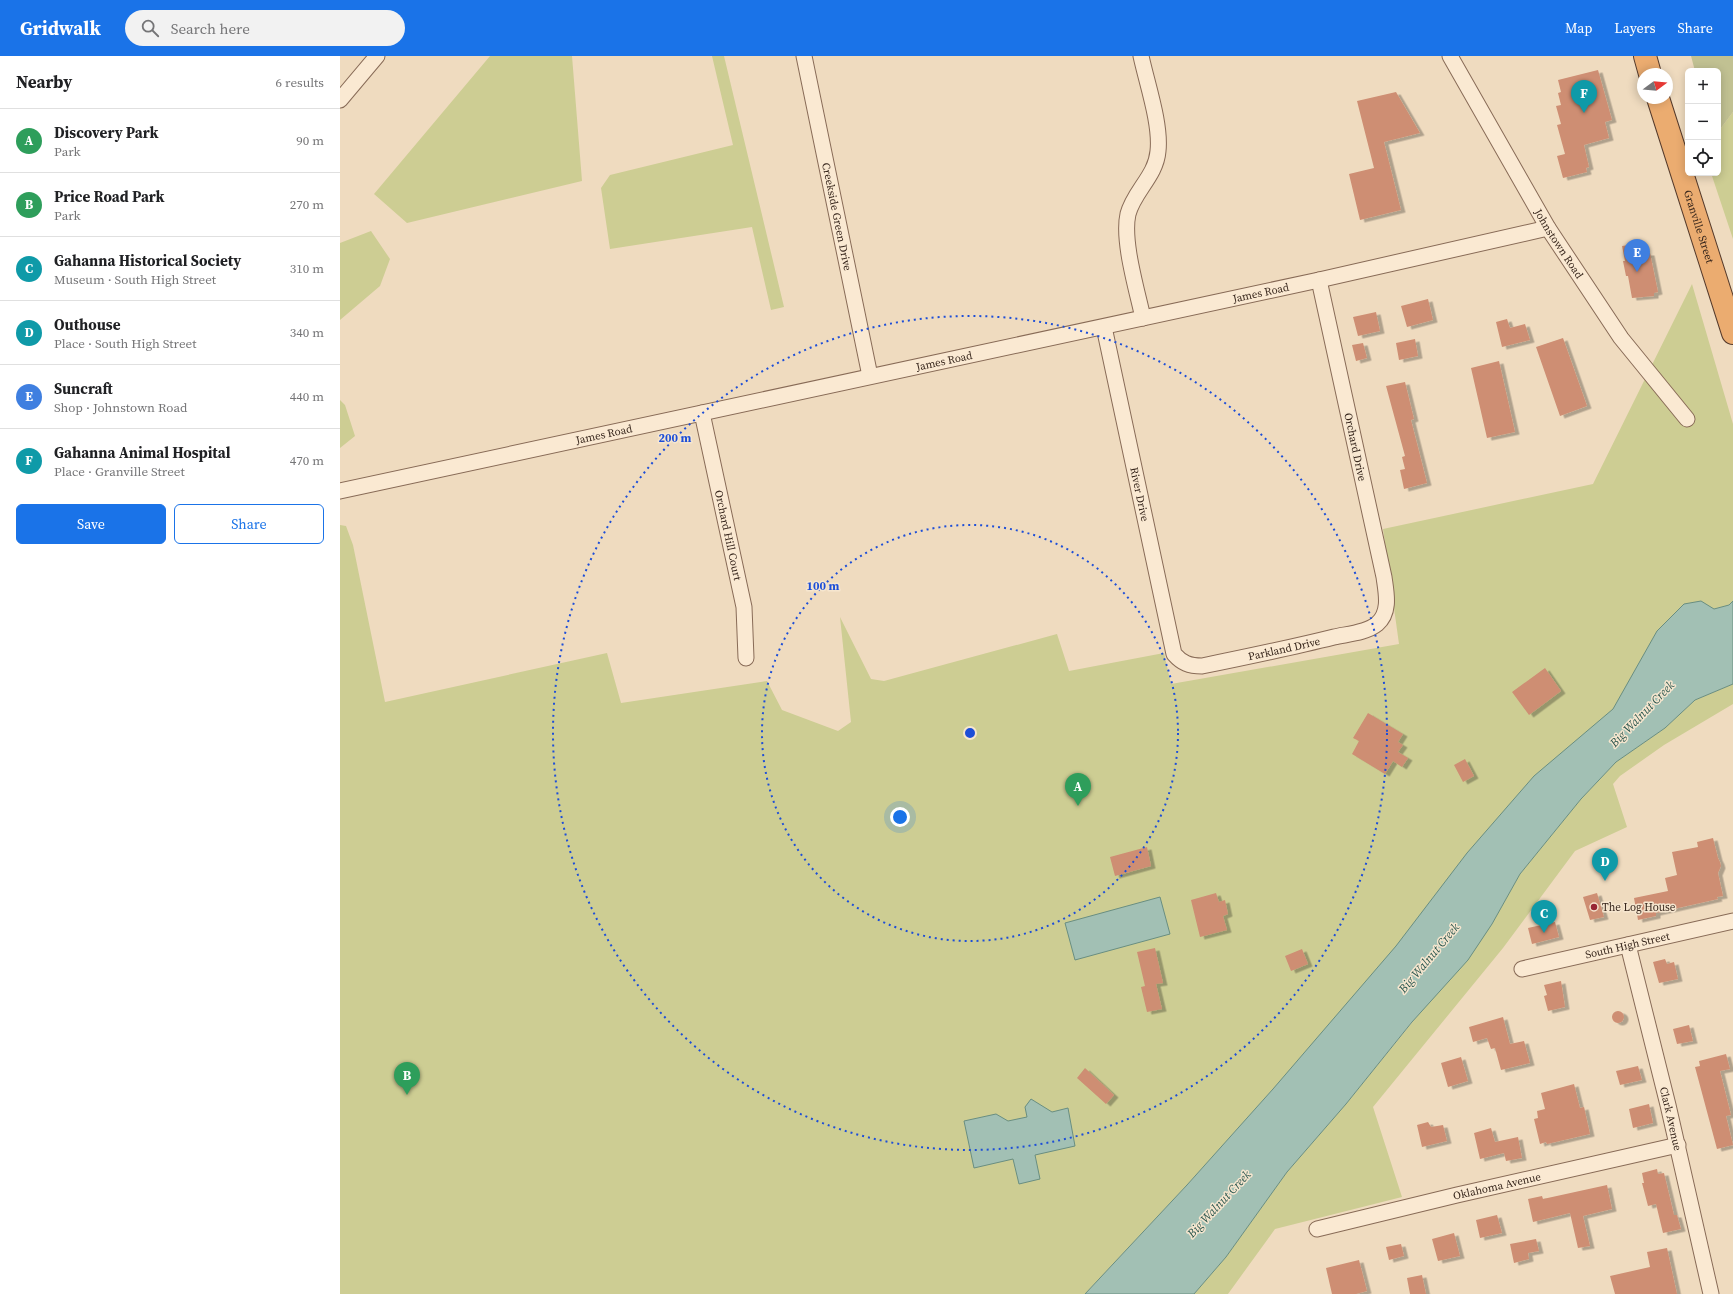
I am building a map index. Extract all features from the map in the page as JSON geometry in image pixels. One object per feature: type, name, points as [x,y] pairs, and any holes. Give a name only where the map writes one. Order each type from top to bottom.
[{"type":"highway","points":[[1645,56],[1648,68]]},
{"type":"highway","name":"Granville Street","points":[[1660,104],[1733,333]]},
{"type":"street","points":[[340,100],[376,56]]},
{"type":"street","name":"Creekside Green Drive","points":[[804,56],[870,376]]},
{"type":"street","points":[[1141,56],[1159,138],[1156,164],[1135,197],[1128,213],[1128,247],[1143,318]]},
{"type":"street","name":"Johnstown Road","points":[[1450,56],[1548,228],[1621,338],[1687,419]]},
{"type":"street","name":"James Road","points":[[340,491],[870,376],[1104,327],[1548,228]]},
{"type":"street","name":"Orchard Drive","points":[[1318,280],[1384,577],[1387,601],[1384,614]]},
{"type":"street","name":"River Drive","points":[[1104,327],[1172,646],[1174,654],[1179,660]]},
{"type":"street","name":"Orchard Hill Court","points":[[702,413],[744,607],[746,658]]},
{"type":"street","name":"Parkland Drive","points":[[1179,660],[1190,666],[1202,666],[1317,641],[1364,630],[1378,623],[1384,614]]},
{"type":"street","name":"South High Street","points":[[1522,969],[1733,921]]},
{"type":"street","name":"Clark Avenue","points":[[1628,945],[1678,1145],[1711,1294]]},
{"type":"street","name":"Oklahoma Avenue","points":[[1317,1229],[1457,1195],[1678,1145]]},
{"type":"green space","points":[[490,56],[572,56],[582,181],[407,223],[374,194]]},
{"type":"green space","points":[[712,56],[724,56],[784,307],[771,310],[752,227],[610,249],[601,188],[610,175],[733,145]]},
{"type":"green space","points":[[1691,56],[1733,56],[1733,112],[1721,128],[1721,68],[1694,68]]},
{"type":"green space","points":[[1733,112],[1733,239],[1712,176],[1721,176],[1721,128]]},
{"type":"green space","points":[[371,231],[390,259],[380,286],[340,320],[340,243]]},
{"type":"green space","points":[[1692,284],[1733,424],[1733,601],[1729,605],[1716,609],[1620,697],[1613,710],[1187,1185],[1085,1294],[340,1294],[340,525],[346,526],[353,545],[385,702],[607,653],[621,703],[767,681],[782,710],[838,731],[851,722],[840,617],[871,679],[884,681],[1057,634],[1069,671],[1164,653],[1171,684],[1399,644],[1383,529],[1593,484]]},
{"type":"green space","points":[[340,400],[345,405],[355,436],[340,448]]},
{"type":"green space","points":[[1733,684],[1733,704],[1664,745],[1620,776],[1613,784],[1627,827],[1575,851],[1503,948],[1373,1107],[1402,1197],[1275,1229],[1228,1294],[1194,1294],[1226,1257],[1287,1172],[1346,1104],[1492,924],[1520,874],[1581,799],[1616,762],[1665,728],[1695,700]]},
{"type":"water","name":"Big Walnut Creek","points":[[1701,601],[1714,609],[1729,605],[1733,601],[1733,684],[1695,700],[1665,728],[1616,762],[1581,799],[1520,874],[1492,924],[1468,960],[1412,1022],[1346,1104],[1287,1172],[1226,1257],[1194,1294],[1085,1294],[1187,1185],[1273,1089],[1396,946],[1467,853],[1534,776],[1613,709],[1657,631],[1684,604]]},
{"type":"water","points":[[1160,897],[1170,934],[1075,960],[1065,923]]},
{"type":"water","points":[[1031,1099],[1052,1112],[1068,1108],[1075,1146],[1035,1155],[1040,1179],[1019,1184],[1013,1159],[974,1168],[964,1121],[996,1114],[1008,1121],[1027,1117],[1025,1107]]},
{"type":"building","points":[[1598,70],[1612,120],[1605,122],[1609,138],[1584,145],[1589,167],[1586,168],[1587,172],[1563,178],[1557,156],[1565,154],[1557,125],[1561,124],[1556,106],[1561,105],[1558,93],[1561,92],[1558,80]]},
{"type":"building","points":[[1396,92],[1420,133],[1384,142],[1401,210],[1360,220],[1349,174],[1374,168],[1357,101]]},
{"type":"building","points":[[1636,244],[1637,253],[1645,251],[1646,253],[1650,253],[1658,292],[1654,293],[1654,296],[1632,298],[1628,276],[1626,276],[1623,261],[1625,261],[1622,246]]},
{"type":"building","points":[[1428,299],[1433,320],[1407,327],[1401,306]]},
{"type":"building","points":[[1376,312],[1380,331],[1358,336],[1353,317]]},
{"type":"building","points":[[1507,319],[1510,328],[1525,324],[1530,340],[1502,347],[1496,322]]},
{"type":"building","points":[[1563,338],[1587,406],[1560,416],[1536,347]]},
{"type":"building","points":[[1415,339],[1418,356],[1399,360],[1396,343]]},
{"type":"building","points":[[1363,343],[1367,358],[1356,361],[1352,345]]},
{"type":"building","points":[[1499,361],[1515,432],[1487,438],[1471,368]]},
{"type":"building","points":[[1405,382],[1414,419],[1411,420],[1427,483],[1404,489],[1400,470],[1405,469],[1402,457],[1405,456],[1386,386]]},
{"type":"building","points":[[1545,668],[1561,691],[1529,715],[1512,692]]},
{"type":"building","points":[[1368,713],[1403,734],[1398,742],[1403,745],[1398,752],[1408,758],[1402,767],[1393,761],[1385,774],[1352,754],[1359,741],[1353,738]]},
{"type":"building","points":[[1465,759],[1474,776],[1463,782],[1454,765]]},
{"type":"building","points":[[1713,838],[1721,866],[1718,873],[1723,896],[1717,897],[1718,899],[1656,913],[1656,916],[1638,920],[1634,898],[1668,891],[1665,878],[1677,875],[1672,852],[1698,847],[1697,842]]},
{"type":"building","points":[[1147,847],[1151,866],[1115,876],[1110,857]]},
{"type":"building","points":[[1216,893],[1219,902],[1225,900],[1228,914],[1223,916],[1227,930],[1200,937],[1191,900]]},
{"type":"building","name":"The Log House","points":[[1597,893],[1604,917],[1590,920],[1583,897]]},
{"type":"building","points":[[1555,922],[1559,937],[1532,944],[1528,928]]},
{"type":"building","points":[[1155,948],[1163,983],[1156,984],[1162,1009],[1147,1012],[1141,987],[1145,986],[1137,952]]},
{"type":"building","points":[[1302,949],[1308,964],[1291,971],[1285,956]]},
{"type":"building","points":[[1665,959],[1667,964],[1674,962],[1678,979],[1659,983],[1653,962]]},
{"type":"building","points":[[1561,981],[1565,1007],[1548,1011],[1544,996],[1547,995],[1544,985]]},
{"type":"building","points":[[1618,1011],[1622,1013],[1624,1017],[1622,1021],[1618,1023],[1614,1021],[1612,1017],[1614,1013]]},
{"type":"building","points":[[1503,1017],[1510,1044],[1524,1041],[1530,1063],[1501,1070],[1495,1048],[1491,1049],[1487,1038],[1473,1042],[1469,1027]]},
{"type":"building","points":[[1689,1025],[1693,1041],[1677,1044],[1673,1029]]},
{"type":"building","points":[[1726,1054],[1730,1069],[1720,1071],[1731,1115],[1726,1116],[1733,1145],[1717,1149],[1695,1067],[1700,1066],[1699,1061]]},
{"type":"building","points":[[1461,1057],[1468,1081],[1448,1087],[1441,1063]]},
{"type":"building","points":[[1638,1066],[1642,1080],[1620,1085],[1616,1071]]},
{"type":"building","points":[[1085,1068],[1114,1095],[1106,1104],[1077,1078]]},
{"type":"building","points":[[1574,1084],[1580,1108],[1584,1107],[1590,1134],[1547,1144],[1546,1142],[1540,1144],[1534,1119],[1538,1118],[1537,1111],[1545,1109],[1541,1093]]},
{"type":"building","points":[[1649,1104],[1653,1123],[1633,1128],[1629,1109]]},
{"type":"building","points":[[1428,1122],[1431,1127],[1443,1125],[1447,1141],[1422,1147],[1417,1125]]},
{"type":"building","points":[[1491,1128],[1495,1142],[1518,1137],[1522,1158],[1506,1161],[1504,1153],[1480,1159],[1474,1133]]},
{"type":"building","points":[[1657,1169],[1658,1174],[1664,1173],[1674,1215],[1677,1215],[1681,1229],[1663,1233],[1656,1204],[1648,1206],[1642,1183],[1644,1183],[1642,1173]]},
{"type":"building","points":[[1607,1185],[1612,1209],[1583,1216],[1590,1246],[1578,1248],[1570,1213],[1533,1222],[1528,1199],[1542,1196],[1543,1199]]},
{"type":"building","points":[[1497,1215],[1502,1233],[1480,1238],[1476,1220]]},
{"type":"building","points":[[1454,1233],[1460,1256],[1438,1261],[1432,1239]]},
{"type":"building","points":[[1536,1239],[1539,1251],[1528,1253],[1529,1259],[1514,1263],[1510,1244]]},
{"type":"building","points":[[1401,1244],[1404,1256],[1389,1260],[1386,1247]]},
{"type":"building","points":[[1667,1248],[1677,1294],[1615,1294],[1610,1276],[1650,1267],[1647,1252]]},
{"type":"building","points":[[1359,1260],[1367,1291],[1356,1294],[1332,1294],[1326,1268]]},
{"type":"building","points":[[1422,1275],[1426,1294],[1410,1294],[1407,1278]]},
{"type":"place","name":"Gahanna Animal Hospital","points":[[1584,113]]},
{"type":"place","name":"Suncraft","points":[[1637,272]]},
{"type":"place","name":"Discovery Park","points":[[1078,806]]},
{"type":"place","name":"Outhouse","points":[[1605,881]]},
{"type":"place","name":"The Log House","points":[[1594,907]]},
{"type":"place","name":"Gahanna Historical Society","points":[[1544,933]]},
{"type":"place","name":"Price Road Park","points":[[407,1095]]}]
